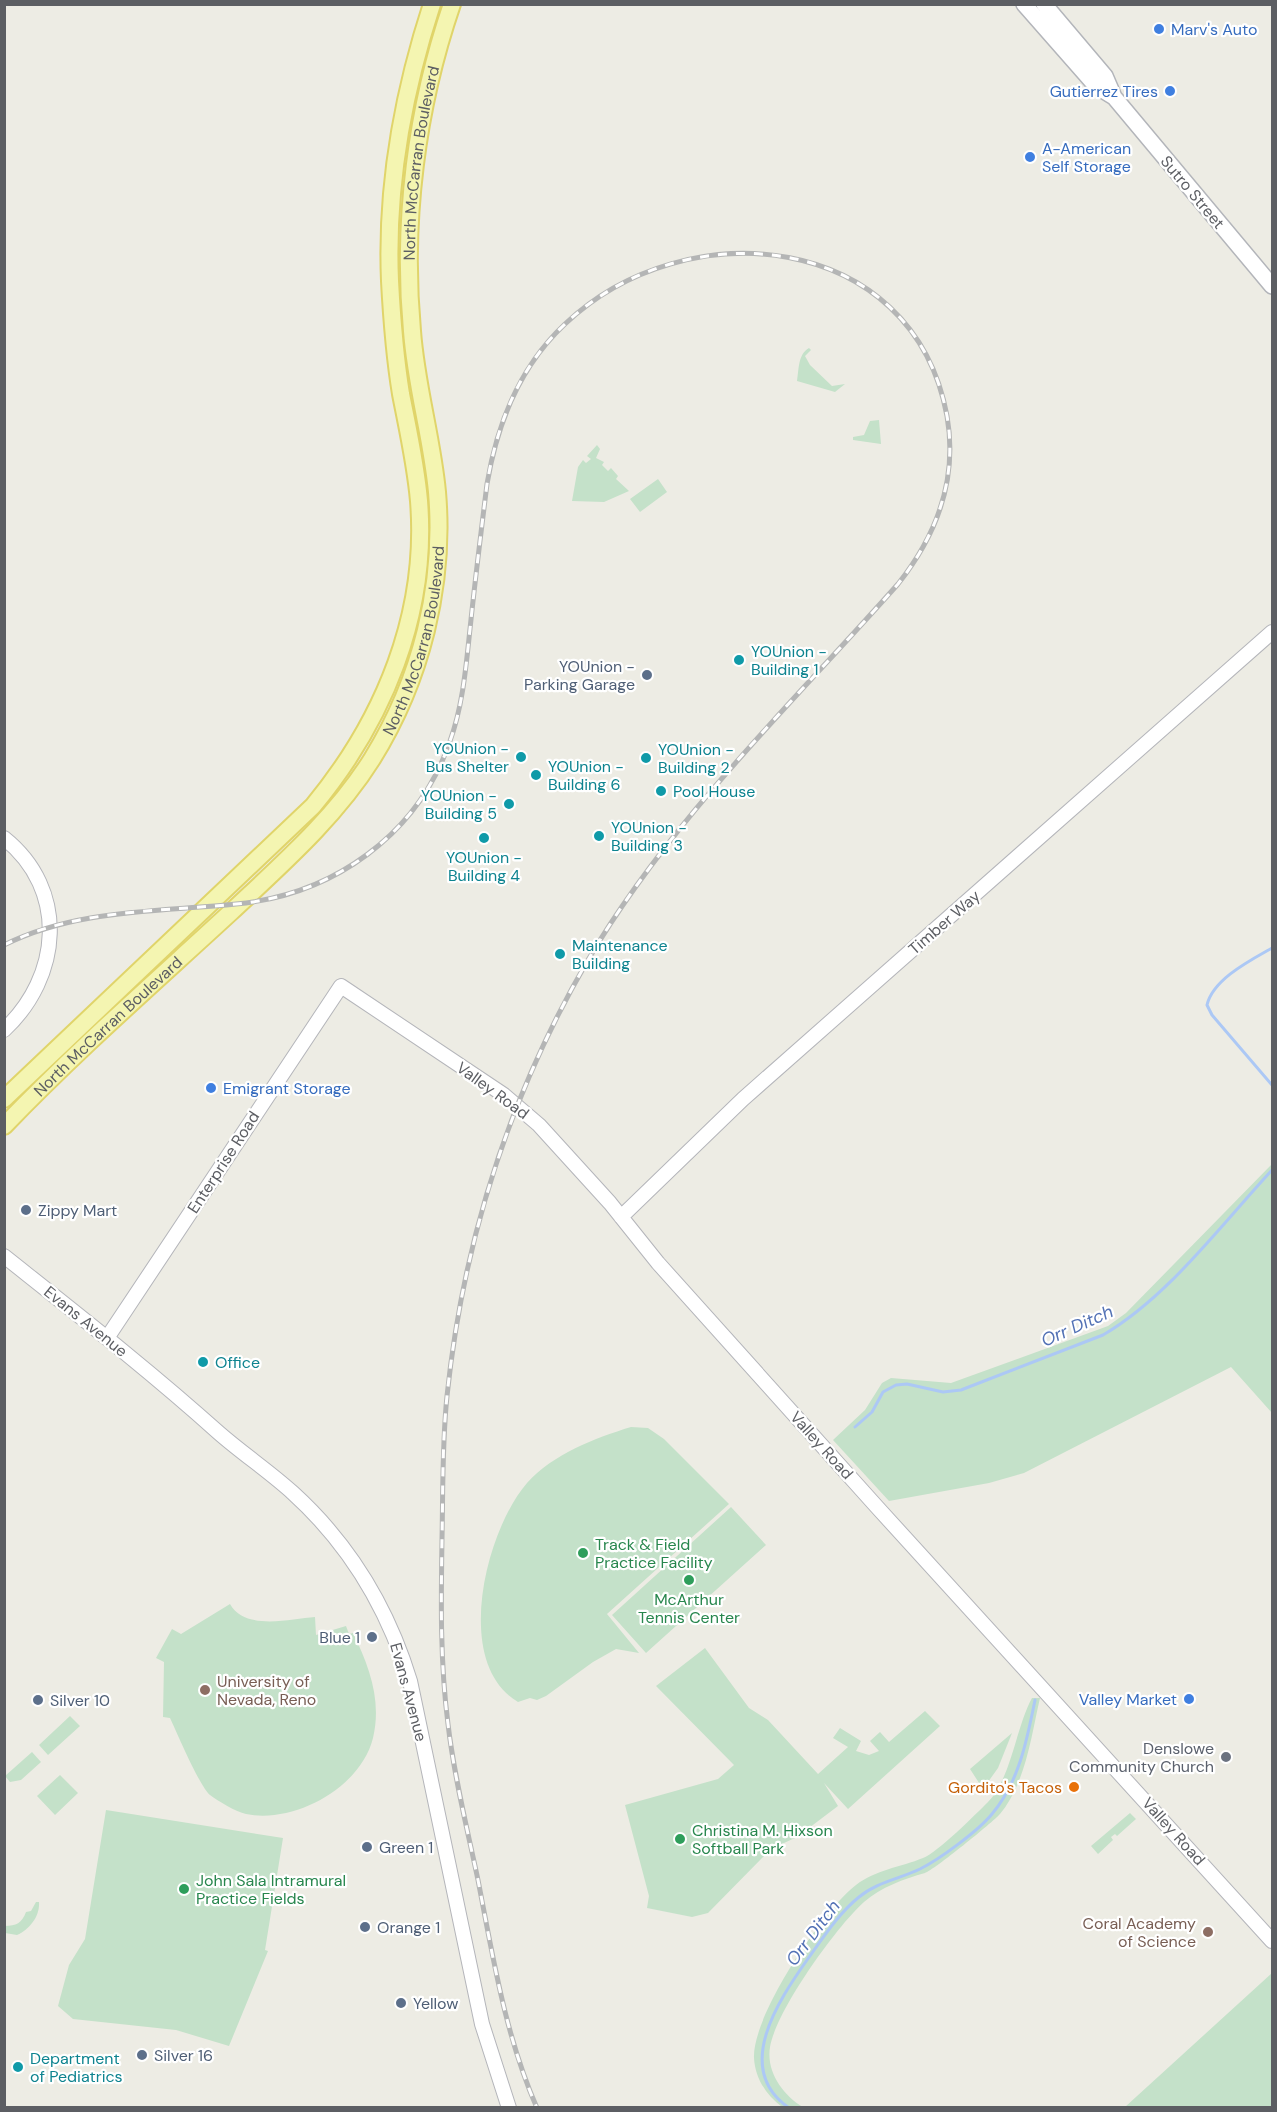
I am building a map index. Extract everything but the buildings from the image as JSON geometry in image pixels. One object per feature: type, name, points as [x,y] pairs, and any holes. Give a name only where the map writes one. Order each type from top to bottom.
[{"type":"main road","name":"North McCarran Boulevard","points":[[4,1099],[313,806],[358,745],[394,672],[410,619],[420,537],[417,477],[396,360],[390,238],[400,131],[414,64],[432,4]]},
{"type":"main road","name":"North McCarran Boulevard","points":[[4,1126],[324,821],[371,761],[409,684],[433,600],[439,526],[433,457],[412,331],[409,272],[412,186],[428,89],[452,4]]},
{"type":"main road","name":"Sutro Street","points":[[1024,4],[1096,86],[1114,97]]},
{"type":"main road","name":"Sutro Street","points":[[1044,4],[1105,75],[1114,97],[1272,285]]},
{"type":"street","name":"Timber Way","points":[[621,1217],[743,1099],[1272,632]]},
{"type":"street","points":[[4,838],[21,853],[34,872],[45,899],[50,940],[46,967],[34,995],[4,1030]]},
{"type":"street","name":"Valley Road","points":[[341,986],[524,1110],[877,1507],[1272,1941]]},
{"type":"street","name":"Enterprise Road","points":[[107,1338],[341,986]]},
{"type":"street","name":"Evans Avenue","points":[[4,1256],[107,1338],[302,1501],[341,1546],[382,1610],[402,1656],[414,1696],[482,2024],[509,2108]]},
{"type":"green space","points":[[809,348],[811,350],[805,356],[810,365],[832,386],[845,384],[835,392],[797,381],[801,358]]},
{"type":"green space","points":[[879,420],[881,444],[853,440],[853,437],[864,435],[870,421]]},
{"type":"green space","points":[[597,445],[600,449],[596,458],[604,462],[602,465],[608,471],[611,468],[618,476],[616,479],[629,491],[604,502],[572,501],[578,467],[583,460],[586,463],[591,459],[587,456]]},
{"type":"green space","points":[[658,479],[667,492],[640,512],[630,499]]},
{"type":"green space","points":[[1272,1164],[1272,1413],[1231,1367],[1024,1473],[989,1483],[889,1501],[833,1440],[865,1410],[882,1383],[891,1378],[951,1383],[1108,1326],[1126,1313]]},
{"type":"green space","name":"Track & Field Practice Facility","points":[[631,1427],[648,1428],[664,1439],[729,1504],[607,1614],[639,1653],[616,1649],[593,1662],[546,1696],[537,1700],[530,1698],[518,1702],[498,1683],[486,1658],[481,1628],[482,1596],[499,1532],[512,1504],[537,1473],[575,1448]]},
{"type":"green space","name":"McArthur Tennis Center","points":[[731,1507],[766,1545],[646,1653],[612,1615]]},
{"type":"green space","points":[[230,1604],[246,1618],[257,1621],[315,1617],[316,1635],[346,1626],[349,1634],[353,1633],[369,1671],[376,1710],[373,1738],[366,1756],[355,1772],[340,1786],[305,1807],[265,1816],[246,1814],[232,1809],[206,1790],[170,1718],[163,1717],[164,1662],[156,1658],[172,1629],[181,1634]]},
{"type":"green space","points":[[705,1648],[749,1708],[768,1720],[818,1774],[848,1747],[833,1738],[840,1728],[861,1741],[856,1751],[869,1755],[879,1751],[870,1741],[880,1732],[889,1742],[925,1711],[940,1726],[848,1809],[824,1783],[838,1806],[797,1837],[771,1849],[708,1913],[692,1917],[647,1908],[649,1896],[625,1805],[718,1779],[734,1765],[656,1686]]},
{"type":"green space","points":[[1032,1698],[1040,1698],[1022,1774],[1000,1814],[931,1870],[885,1888],[864,1902],[838,1930],[795,1992],[775,2031],[769,2056],[773,2074],[778,2082],[789,2096],[803,2107],[782,2107],[762,2086],[754,2058],[756,2040],[764,2017],[792,1965],[826,1917],[856,1885],[880,1872],[929,1855],[988,1802],[996,1792],[1008,1767]]},
{"type":"green space","points":[[70,1716],[80,1726],[48,1755],[39,1745]]},
{"type":"green space","points":[[1012,1733],[998,1768],[983,1789],[970,1769]]},
{"type":"green space","points":[[32,1752],[41,1762],[21,1780],[10,1782],[5,1776]]},
{"type":"green space","points":[[60,1775],[78,1793],[55,1815],[37,1796]]},
{"type":"green space","name":"John Sala Intramural Practice Fields","points":[[106,1810],[283,1838],[265,1950],[268,1951],[229,2046],[176,2030],[73,2019],[58,2006],[69,1965],[85,1939]]},
{"type":"green space","points":[[1130,1813],[1136,1819],[1117,1836],[1115,1834],[1111,1837],[1113,1840],[1098,1854],[1091,1846]]},
{"type":"green space","points":[[36,1902],[39,1902],[38,1912],[30,1926],[17,1935],[5,1933],[5,1926],[18,1923],[26,1912],[31,1911]]},
{"type":"green space","points":[[1272,1973],[1272,2107],[1125,2107]]},
{"type":"waterway","name":"Orr Ditch","points":[[1272,948],[1234,971],[1217,987],[1207,1005],[1212,1015],[1272,1085]]},
{"type":"waterway","name":"Orr Ditch","points":[[855,1427],[872,1412],[883,1392],[896,1385],[907,1384],[943,1392],[961,1390],[1103,1335],[1127,1319],[1172,1281],[1272,1170]]},
{"type":"waterway","name":"Orr Ditch","points":[[789,2108],[772,2092],[764,2074],[762,2055],[766,2034],[784,1995],[831,1927],[859,1897],[881,1884],[920,1869],[938,1859],[992,1814],[1009,1788],[1021,1760],[1035,1700]]},
{"type":"railway","points":[[4,945],[31,933],[88,918],[236,904],[272,898],[306,888],[338,873],[367,854],[394,832],[417,805],[436,775],[454,727],[465,671],[487,484],[497,440],[512,398],[535,359],[549,341],[565,324],[615,287],[671,264],[730,254],[789,258],[843,275],[890,307],[926,354],[947,416],[950,439],[946,484],[933,526],[911,566],[898,584],[694,811],[620,909],[588,960],[560,1011],[513,1116],[494,1170],[465,1282],[454,1339],[444,1432],[441,1608],[445,1701],[457,1782],[501,1996],[516,2052],[537,2108]]},
{"type":"place","name":"Marv's Auto","points":[[1159,29]]},
{"type":"place","name":"Gutierrez Tires","points":[[1170,91]]},
{"type":"place","name":"A-American Self Storage","points":[[1030,157]]},
{"type":"place","name":"YOUnion - Building 1","points":[[739,660]]},
{"type":"place","name":"YOUnion - Parking Garage","points":[[647,675]]},
{"type":"place","name":"YOUnion - Bus Shelter","points":[[521,757]]},
{"type":"place","name":"YOUnion - Building 2","points":[[646,758]]},
{"type":"place","name":"YOUnion - Building 6","points":[[536,775]]},
{"type":"place","name":"Pool House","points":[[661,791]]},
{"type":"place","name":"YOUnion - Building 5","points":[[509,804]]},
{"type":"place","name":"YOUnion - Building 3","points":[[599,836]]},
{"type":"place","name":"YOUnion - Building 4","points":[[484,838]]},
{"type":"place","name":"Maintenance Building","points":[[560,954]]},
{"type":"place","name":"Emigrant Storage","points":[[211,1088]]},
{"type":"place","name":"Zippy Mart","points":[[26,1210]]},
{"type":"place","name":"Office","points":[[203,1362]]},
{"type":"place","name":"Track & Field Practice Facility","points":[[583,1553]]},
{"type":"place","name":"McArthur Tennis Center","points":[[689,1580]]},
{"type":"place","name":"Blue 1","points":[[372,1637]]},
{"type":"place","name":"University of Nevada, Reno","points":[[205,1690]]},
{"type":"place","name":"Valley Market","points":[[1189,1699]]},
{"type":"place","name":"Silver 10","points":[[38,1700]]},
{"type":"place","name":"Denslowe Community Church","points":[[1226,1757]]},
{"type":"place","name":"Gordito's Tacos","points":[[1074,1787]]},
{"type":"place","name":"Christina M. Hixson Softball Park","points":[[680,1839]]},
{"type":"place","name":"Green 1","points":[[367,1847]]},
{"type":"place","name":"John Sala Intramural Practice Fields","points":[[184,1889]]},
{"type":"place","name":"Orange 1","points":[[365,1927]]},
{"type":"place","name":"Coral Academy of Science","points":[[1208,1932]]},
{"type":"place","name":"Yellow","points":[[401,2003]]},
{"type":"place","name":"Silver 16","points":[[142,2055]]},
{"type":"place","name":"Department of Pediatrics","points":[[18,2067]]}]
